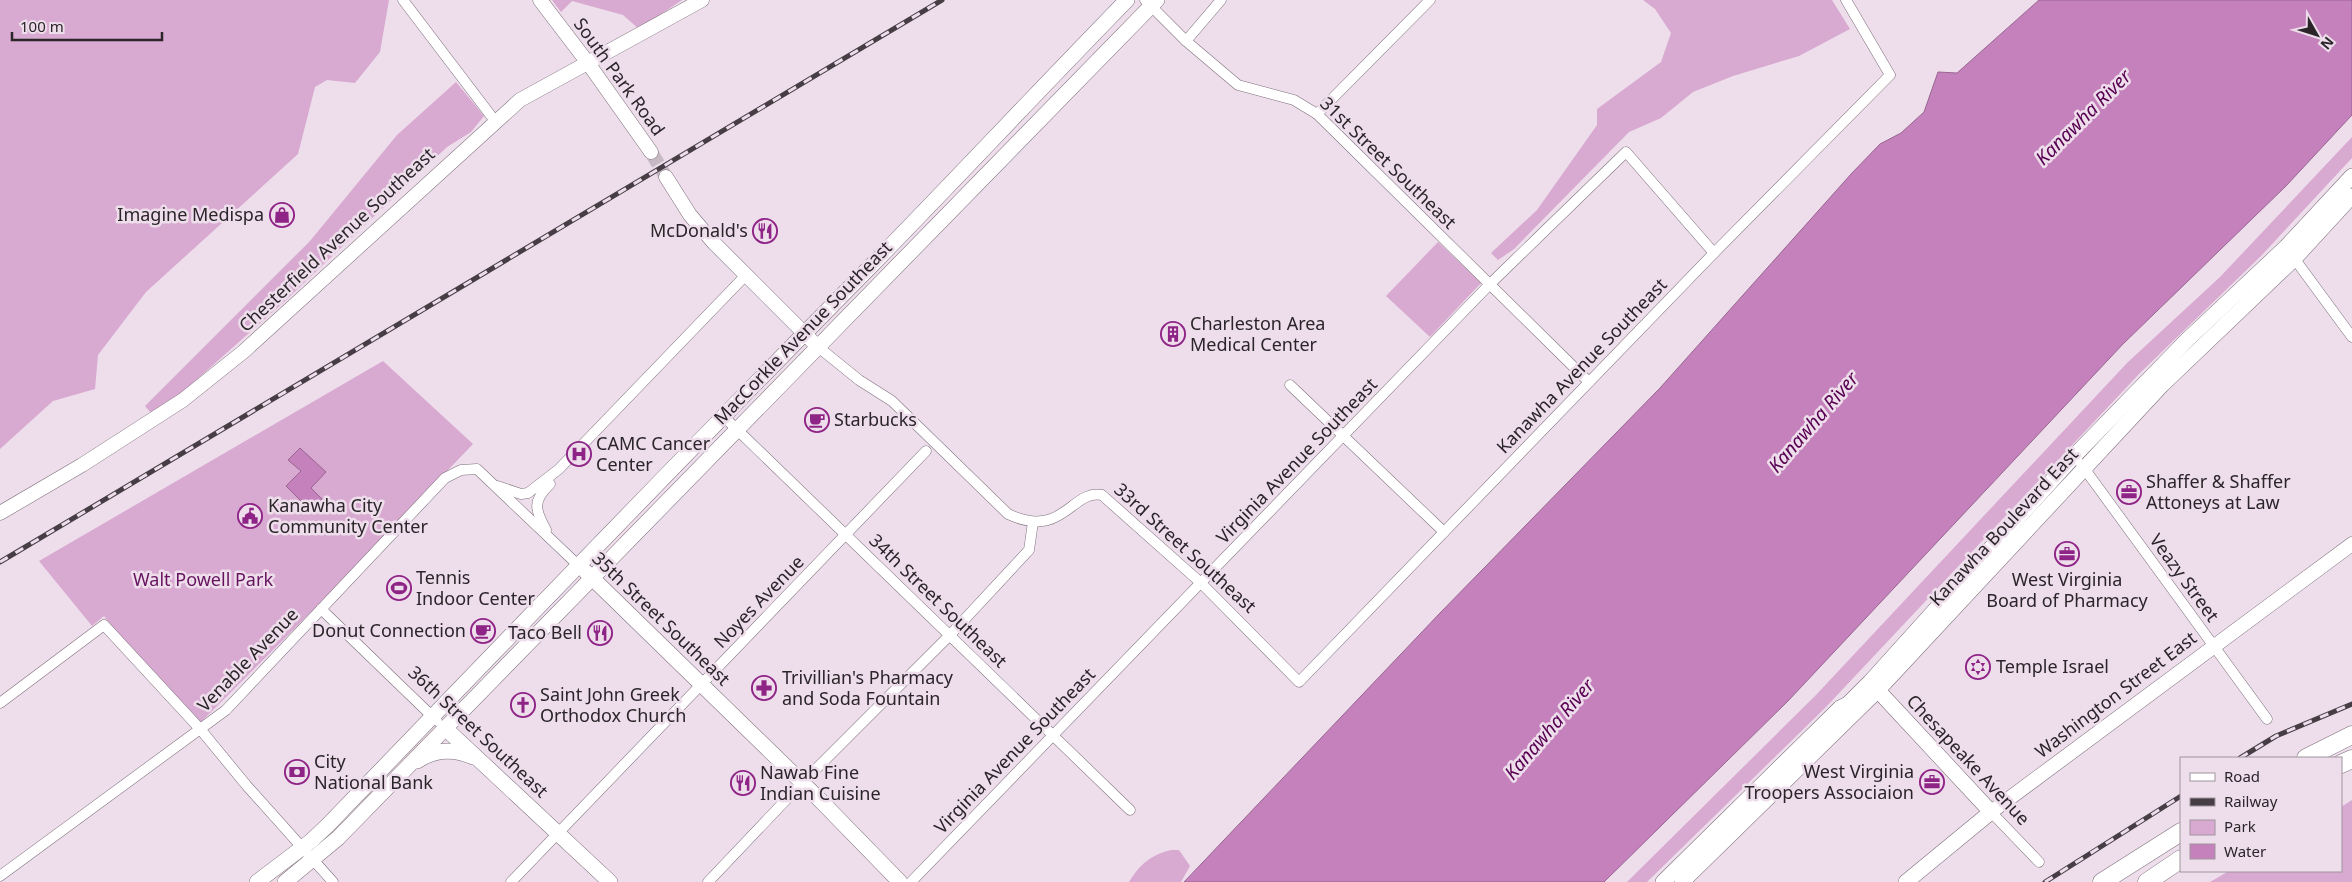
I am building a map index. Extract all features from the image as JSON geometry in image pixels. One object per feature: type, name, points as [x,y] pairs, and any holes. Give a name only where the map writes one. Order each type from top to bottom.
[{"type":"highway","points":[[2308,757],[2352,735]]},
{"type":"highway","points":[[2102,882],[2180,833]]},
{"type":"highway","points":[[2147,882],[2180,860]]},
{"type":"main road","name":"MacCorkle Avenue Southeast","points":[[257,882],[302,848],[328,825],[432,715],[870,267],[1127,0]]},
{"type":"main road","name":"MacCorkle Avenue Southeast","points":[[285,882],[313,860],[593,579],[1151,2]]},
{"type":"main road","name":"Kanawha Boulevard East","points":[[1682,882],[1874,686],[2290,252],[2352,176]]},
{"type":"main road","name":"Kanawha Boulevard East","points":[[1663,882],[1840,708],[1874,686],[1917,628],[2075,455],[2187,340],[2352,196]]},
{"type":"main road","name":"35th Street Southeast","points":[[579,566],[818,798],[900,882]]},
{"type":"main road","name":"Kanawha Boulevard East","points":[[1840,708],[1842,700],[1910,631],[1917,628]]},
{"type":"main road","name":"Chesapeake Avenue","points":[[1874,686],[1990,812]]},
{"type":"main road","name":"36th Street Southeast","points":[[445,728],[610,882]]},
{"type":"main road","points":[[403,771],[428,755],[444,751],[464,753],[484,763]]},
{"type":"main road","name":"Washington Street East","points":[[1906,882],[1990,812]]},
{"type":"street","points":[[403,0],[495,121]]},
{"type":"street","name":"South Park Road","points":[[540,0],[588,63],[651,152]]},
{"type":"street","name":"Chesterfield Avenue Southeast","points":[[0,513],[90,460],[183,400],[243,352],[520,100],[702,0]]},
{"type":"street","points":[[1186,41],[1221,0]]},
{"type":"street","points":[[1317,114],[1430,0]]},
{"type":"street","name":"Kanawha Avenue Southeast","points":[[1299,682],[1714,253],[1890,75],[1846,0]]},
{"type":"street","name":"31st Street Southeast","points":[[1151,2],[1186,41],[1238,85],[1294,100],[1317,114],[1589,382]]},
{"type":"street","name":"Virginia Avenue Southeast","points":[[910,882],[1490,284],[1626,152],[1714,253]]},
{"type":"street","points":[[666,176],[690,214],[714,243],[817,346],[859,380],[892,402],[999,507],[1018,519],[1034,522],[1029,550],[950,635],[802,783],[708,882]]},
{"type":"street","points":[[2290,252],[2352,337]]},
{"type":"street","points":[[494,486],[521,494],[528,493],[559,469],[746,275]]},
{"type":"street","points":[[1290,386],[1444,532]]},
{"type":"street","name":"34th Street Southeast","points":[[723,416],[1130,810]]},
{"type":"street","name":"Noyes Avenue","points":[[511,882],[926,451]]},
{"type":"street","name":"Veazy Street","points":[[2075,455],[2267,719]]},
{"type":"street","name":"35th Street Southeast","points":[[476,469],[579,566]]},
{"type":"street","name":"Venable Avenue","points":[[0,876],[226,710],[445,478],[461,470],[476,469]]},
{"type":"street","points":[[550,538],[538,516],[537,499],[556,477],[559,469]]},
{"type":"street","name":"33rd Street Southeast","points":[[1034,522],[1056,518],[1090,494],[1102,495],[1201,583],[1299,682]]},
{"type":"street","name":"Washington Street East","points":[[1990,812],[2352,544]]},
{"type":"street","name":"36th Street Southeast","points":[[321,609],[445,728]]},
{"type":"street","points":[[0,702],[104,625],[201,730],[333,882]]},
{"type":"street","name":"Chesapeake Avenue","points":[[1990,812],[2039,862]]},
{"type":"street","points":[[0,876],[4,882]]},
{"type":"green space","points":[[0,0],[389,0],[380,52],[355,83],[327,80],[315,87],[298,154],[146,292],[98,355],[95,389],[53,401],[0,449]]},
{"type":"green space","points":[[552,0],[682,0],[639,29],[623,15],[572,1],[561,12]]},
{"type":"green space","points":[[1643,0],[1832,0],[1850,29],[1799,56],[1733,76],[1693,92],[1661,118],[1629,132],[1514,249],[1498,260],[1491,253],[1537,210],[1597,125],[1597,109],[1661,62],[1671,33],[1655,9]]},
{"type":"green space","points":[[456,82],[484,116],[471,132],[447,147],[285,301],[165,408],[151,413],[145,406],[310,241],[397,135]]},
{"type":"green space","points":[[2352,137],[2352,158],[2261,256],[2139,374],[1826,707],[1647,882],[1627,882],[1815,696],[2127,363],[2220,277]]},
{"type":"green space","points":[[1438,242],[1481,283],[1430,337],[1386,296]]},
{"type":"green space","name":"Walt Powell Park","points":[[383,361],[473,444],[324,599],[200,723],[120,638],[104,616],[92,626],[39,561]]},
{"type":"green space","points":[[2352,800],[2352,882],[2210,882],[2227,872],[2342,872],[2342,806]]},
{"type":"green space","points":[[1171,850],[1179,850],[1190,866],[1181,882],[1129,882],[1137,870],[1147,861]]},
{"type":"water","name":"Kanawha River","points":[[2039,0],[2352,0],[2352,115],[2286,186],[2123,344],[1788,701],[1604,882],[1184,882],[1440,613],[1660,388],[1852,173],[1880,144],[1901,133],[1924,112],[1938,72],[1957,73]]},
{"type":"water","points":[[300,448],[326,472],[311,488],[322,499],[311,511],[286,486],[301,471],[288,460]]},
{"type":"tunnel","points":[[651,152],[666,177]]},
{"type":"railway","points":[[0,562],[942,0]]},
{"type":"railway","points":[[2242,757],[2276,736],[2352,704]]},
{"type":"railway","points":[[2045,882],[2180,797]]},
{"type":"place","name":"Imagine Medispa","points":[[282,215]]},
{"type":"place","name":"McDonald's","points":[[765,231]]},
{"type":"place","name":"Charleston Area Medical Center","points":[[1173,334]]},
{"type":"place","name":"Starbucks","points":[[817,420]]},
{"type":"place","name":"CAMC Cancer Center","points":[[579,454]]},
{"type":"place","name":"Shaffer & Shaffer Attoneys at Law","points":[[2129,492]]},
{"type":"place","name":"Kanawha City Community Center","points":[[250,516]]},
{"type":"place","name":"West Virginia Board of Pharmacy","points":[[2067,554]]},
{"type":"place","name":"Tennis Indoor Center","points":[[399,588]]},
{"type":"place","name":"Donut Connection","points":[[483,631]]},
{"type":"place","name":"Taco Bell","points":[[600,633]]},
{"type":"place","name":"Temple Israel","points":[[1978,667]]},
{"type":"place","name":"Trivillian's Pharmacy and Soda Fountain","points":[[764,688]]},
{"type":"place","name":"Saint John Greek Orthodox Church","points":[[523,705]]},
{"type":"place","name":"City National Bank","points":[[297,772]]},
{"type":"place","name":"West Virginia Troopers Associaion","points":[[1932,782]]},
{"type":"place","name":"Nawab Fine Indian Cuisine","points":[[743,783]]}]
